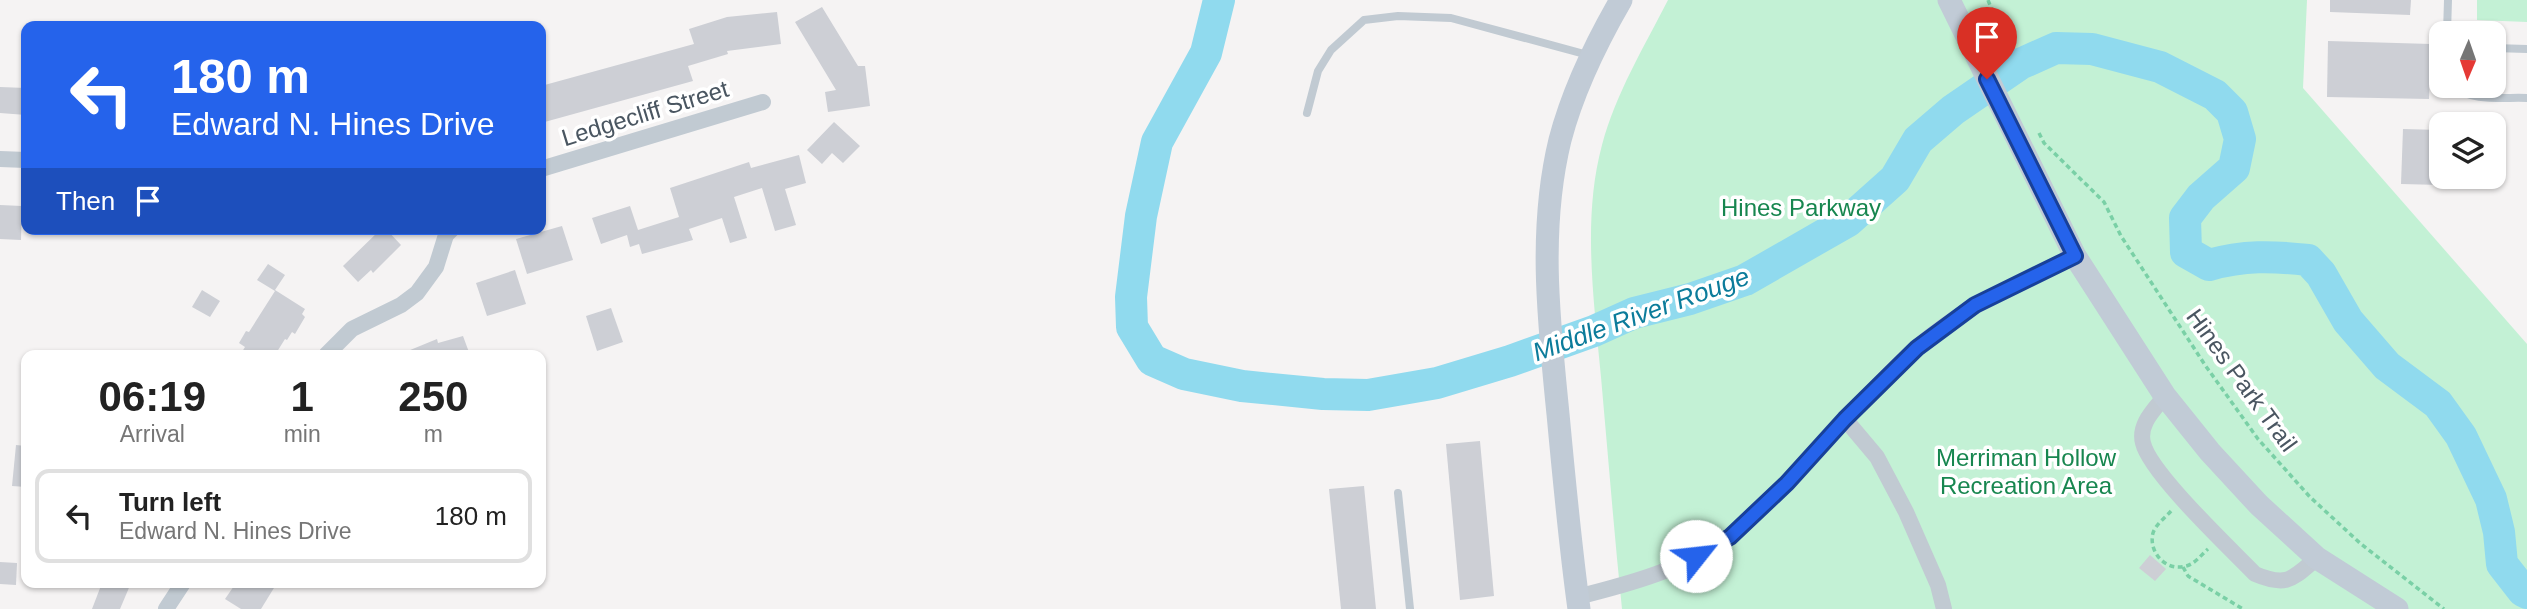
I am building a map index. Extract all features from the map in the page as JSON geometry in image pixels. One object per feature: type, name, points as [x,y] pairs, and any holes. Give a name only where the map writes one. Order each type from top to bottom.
[{"type":"street","points":[[1621,0],[1575,92],[1555,168],[1547,246],[1548,311],[1578,603],[1660,572],[1730,537],[1787,483],[1845,419],[1917,348],[1975,305],[2075,256]]},
{"type":"street","points":[[1948,0],[1995,72],[2021,148],[2075,256],[2165,396],[2210,452],[2259,505],[2318,558],[2397,609]]},
{"type":"street","name":"Ledgecliff Street","points":[[546,167],[763,102]]},
{"type":"street","points":[[0,159],[21,160]]},
{"type":"street","points":[[331,350],[352,329],[401,305],[417,293],[436,267],[446,235]]},
{"type":"street","points":[[2165,396],[2143,424],[2142,442],[2155,468],[2255,574],[2271,581],[2290,580],[2318,558]]},
{"type":"street","points":[[1845,419],[1877,457],[1906,512],[1937,585],[1944,609]]},
{"type":"street","points":[[166,609],[180,588]]},
{"type":"lane","points":[[2447,21],[2448,0]]},
{"type":"lane","points":[[1307,113],[1318,71],[1331,50],[1364,20],[1398,16],[1451,18],[1591,56]]},
{"type":"lane","points":[[2506,48],[2527,49]]},
{"type":"lane","points":[[2506,97],[2527,98]]},
{"type":"lane","points":[[1398,492],[1410,609]]},
{"type":"path","points":[[1988,0],[1993,13],[1995,72]]},
{"type":"path","name":"Hines Park Trail","points":[[2044,143],[2104,202],[2120,236],[2258,439],[2320,507],[2361,544],[2444,609]]},
{"type":"path","points":[[2171,511],[2153,533],[2153,550],[2160,559],[2172,566],[2183,567],[2193,563],[2209,548]]},
{"type":"path","points":[[2183,567],[2188,576],[2243,609]]},
{"type":"green space","name":"Hines Parkway","points":[[1668,0],[2307,0],[2303,88],[2527,344],[2527,609],[1622,609],[1593,290],[1592,202],[1602,145],[1615,107]]},
{"type":"green space","points":[[2477,0],[2527,0],[2527,22],[2477,20]]},
{"type":"building","points":[[2330,0],[2411,0],[2410,15],[2330,12]]},
{"type":"building","points":[[822,7],[858,66],[865,66],[870,106],[828,112],[825,92],[836,90],[795,22]]},
{"type":"building","points":[[777,12],[781,44],[727,51],[728,54],[688,66],[693,81],[546,122],[546,85],[694,44],[689,29],[727,17]]},
{"type":"building","points":[[2328,41],[2429,44],[2429,99],[2327,97]]},
{"type":"building","points":[[0,87],[21,88],[21,115],[0,113]]},
{"type":"building","points":[[834,122],[860,146],[843,163],[832,153],[822,164],[807,150]]},
{"type":"building","points":[[2403,129],[2429,130],[2429,185],[2401,184]]},
{"type":"building","points":[[799,155],[806,183],[785,189],[796,225],[775,231],[762,188],[734,197],[747,238],[730,243],[722,218],[689,229],[693,240],[642,254],[639,244],[630,247],[627,235],[601,244],[592,218],[630,206],[638,230],[679,217],[670,188],[749,162],[751,168]]},
{"type":"building","points":[[0,205],[21,206],[21,240],[0,239]]},
{"type":"building","points":[[562,226],[573,260],[527,274],[516,239],[546,235],[546,231]]},
{"type":"building","points":[[375,235],[392,235],[401,245],[373,273],[371,270],[358,282],[343,266]]},
{"type":"building","points":[[268,264],[285,275],[275,290],[305,309],[302,314],[305,317],[295,334],[292,332],[278,350],[243,350],[245,347],[239,343],[275,291],[257,280]]},
{"type":"building","points":[[515,270],[526,304],[487,316],[476,283]]},
{"type":"building","points":[[202,290],[220,301],[210,317],[192,307]]},
{"type":"building","points":[[611,308],[623,342],[597,351],[586,316]]},
{"type":"building","points":[[463,336],[468,350],[410,350],[437,339],[438,343]]},
{"type":"building","points":[[1480,441],[1494,596],[1460,600],[1446,444]]},
{"type":"building","points":[[16,445],[21,446],[21,487],[12,486]]},
{"type":"building","points":[[1364,486],[1376,609],[1341,609],[1329,489]]},
{"type":"building","points":[[2150,555],[2166,569],[2155,581],[2139,568]]},
{"type":"building","points":[[0,562],[17,563],[16,585],[0,584]]},
{"type":"building","points":[[100,588],[129,588],[120,609],[92,609]]},
{"type":"building","points":[[233,588],[274,588],[261,609],[241,609],[225,599]]},
{"type":"waterway","name":"Middle River Rouge","points":[[1219,0],[1206,53],[1157,142],[1141,216],[1131,297],[1132,327],[1152,360],[1184,374],[1242,386],[1323,394],[1368,395],[1437,383],[1510,361],[1594,331],[1634,313],[1690,299],[1745,280],[1848,221],[1895,179],[1918,140],[1953,110],[2020,64],[2056,48],[2092,49],[2160,67],[2215,95],[2232,112],[2240,139],[2234,168],[2201,197],[2185,218],[2186,252],[2209,265],[2258,257],[2308,260],[2321,274],[2348,321],[2387,366],[2438,404],[2461,436],[2491,499],[2499,532],[2502,564],[2527,593]]},
{"type":"route","points":[[1696,556],[1730,537],[1787,483],[1845,419],[1917,348],[1975,305],[2075,256],[1987,79]]},
{"type":"park label","name":"Merriman Hollow Recreation Area","points":[[2026,471]]}]
